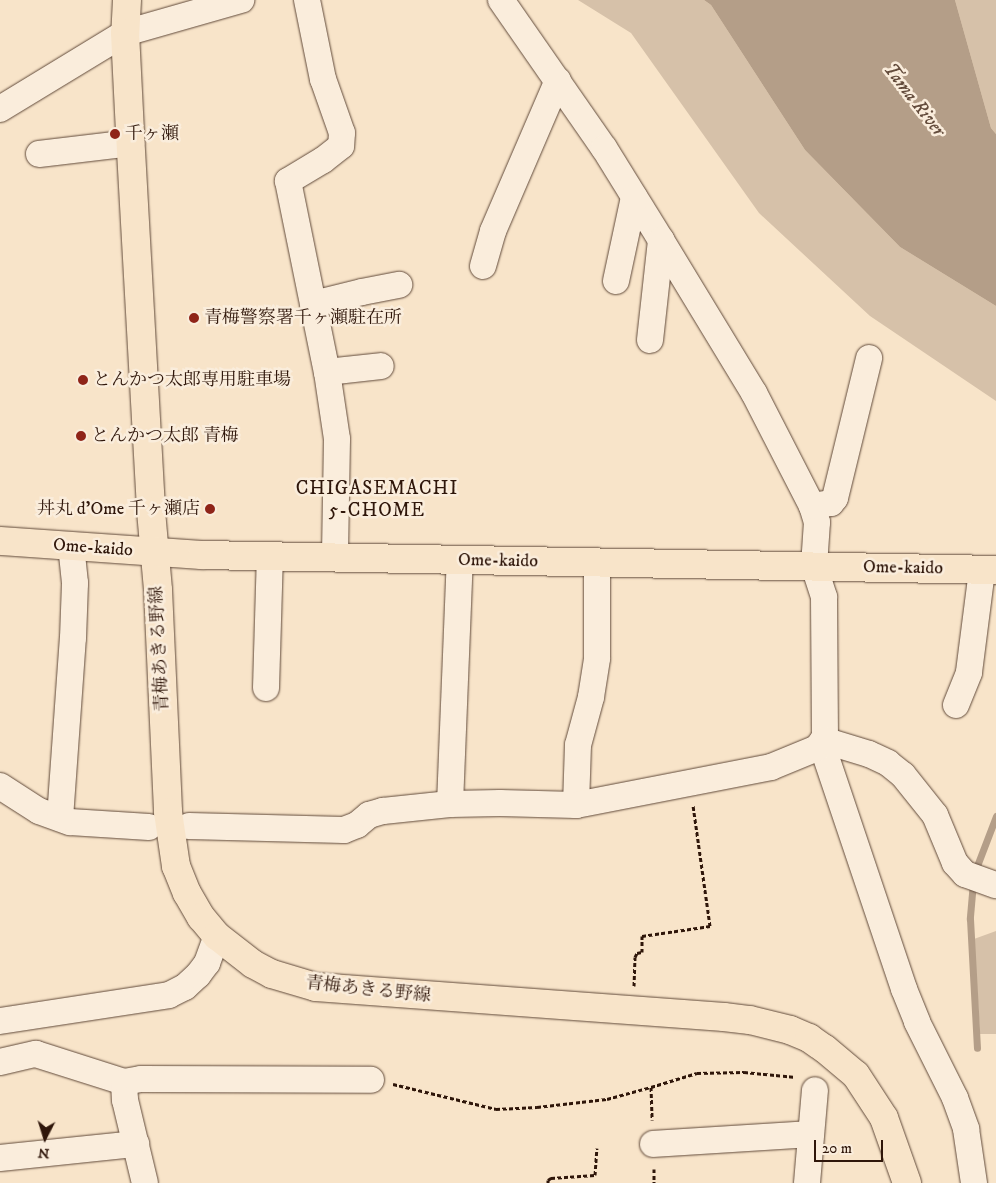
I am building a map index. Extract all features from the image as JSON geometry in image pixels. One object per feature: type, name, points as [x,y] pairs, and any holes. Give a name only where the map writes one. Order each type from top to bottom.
[{"type":"main road","points":[[127,0],[125,33],[131,138]]},
{"type":"main road","name":"青梅あきる野線","points":[[131,138],[171,842],[176,866],[187,893],[201,917],[217,936],[234,951],[272,974],[316,988],[750,1020],[790,1030],[809,1038],[856,1075],[884,1118],[907,1183]]},
{"type":"main road","name":"Ome-kaido","points":[[0,541],[154,552],[270,556],[989,570]]},
{"type":"street","points":[[0,109],[125,33],[241,0]]},
{"type":"street","points":[[307,0],[323,79],[342,133],[341,146],[323,160],[288,181],[327,372],[338,453],[335,557]]},
{"type":"street","points":[[501,0],[558,80],[661,240],[754,393],[812,506],[817,522],[814,566],[824,597],[823,740],[825,754],[904,989],[917,1022],[955,1098],[966,1129],[974,1183]]},
{"type":"street","points":[[483,266],[493,232],[558,80]]},
{"type":"street","points":[[39,154],[131,138]]},
{"type":"street","points":[[616,281],[634,197]]},
{"type":"street","points":[[650,340],[661,240]]},
{"type":"street","points":[[313,304],[399,285]]},
{"type":"street","points":[[812,506],[831,503],[835,498],[869,358]]},
{"type":"street","points":[[327,372],[381,366]]},
{"type":"street","points":[[60,818],[73,638],[75,583],[71,547]]},
{"type":"street","points":[[266,688],[270,556]]},
{"type":"street","points":[[450,804],[460,560]]},
{"type":"street","points":[[576,805],[578,745],[591,697],[597,658],[596,563]]},
{"type":"street","points":[[956,705],[969,672],[989,570]]},
{"type":"street","points":[[189,826],[344,830],[357,825],[369,815],[384,811],[450,804],[500,802],[576,805],[771,767],[817,748],[823,740]]},
{"type":"street","points":[[823,740],[888,762],[903,775],[935,815],[955,863],[981,880]]},
{"type":"street","points":[[0,786],[32,807],[81,824],[149,827]]},
{"type":"street","points":[[0,1021],[169,995],[185,988],[198,975],[207,963],[217,936]]},
{"type":"street","points":[[0,1062],[36,1054],[124,1082],[141,1079],[371,1080]]},
{"type":"street","points":[[124,1082],[125,1100],[145,1183]]},
{"type":"street","points":[[807,1183],[811,1134],[809,1084]]},
{"type":"street","points":[[653,1144],[811,1134]]},
{"type":"street","points":[[0,1158],[136,1144]]},
{"type":"path","points":[[634,988],[635,957],[636,954],[642,952],[642,936],[710,926],[689,782]]},
{"type":"path","points":[[371,1080],[378,1084],[400,1084],[496,1109],[537,1107],[607,1099],[697,1073],[744,1072],[809,1084]]},
{"type":"path","points":[[651,1087],[653,1144]]},
{"type":"path","points":[[548,1183],[548,1180],[552,1178],[595,1175],[598,1148]]},
{"type":"shaded area","points":[[578,0],[704,0],[711,5],[805,150],[900,247],[996,306],[996,401],[870,316],[759,213],[631,33]]},
{"type":"shaded area","points":[[955,0],[996,0],[996,134],[991,128]]},
{"type":"shaded area","points":[[996,931],[996,1034],[980,1034],[974,939]]},
{"type":"water","name":"Tama River","points":[[704,0],[955,0],[991,128],[996,134],[996,306],[900,247],[805,150],[711,5]]},
{"type":"waterway","points":[[975,871],[996,816]]},
{"type":"waterway","points":[[973,882],[970,919],[977,1048]]},
{"type":"place","name":"千ヶ瀬","points":[[115,134]]},
{"type":"place","name":"青梅警察署千ヶ瀬駐在所","points":[[194,318]]},
{"type":"place","name":"とんかつ太郎専用駐車場","points":[[83,380]]},
{"type":"place","name":"とんかつ太郎 青梅","points":[[81,436]]},
{"type":"place","name":"丼丸 d'Ome 千ヶ瀬店","points":[[210,509]]},
{"type":"district","name":"CHIGASEMACHI 5-CHOME","points":[[377,500]]}]
